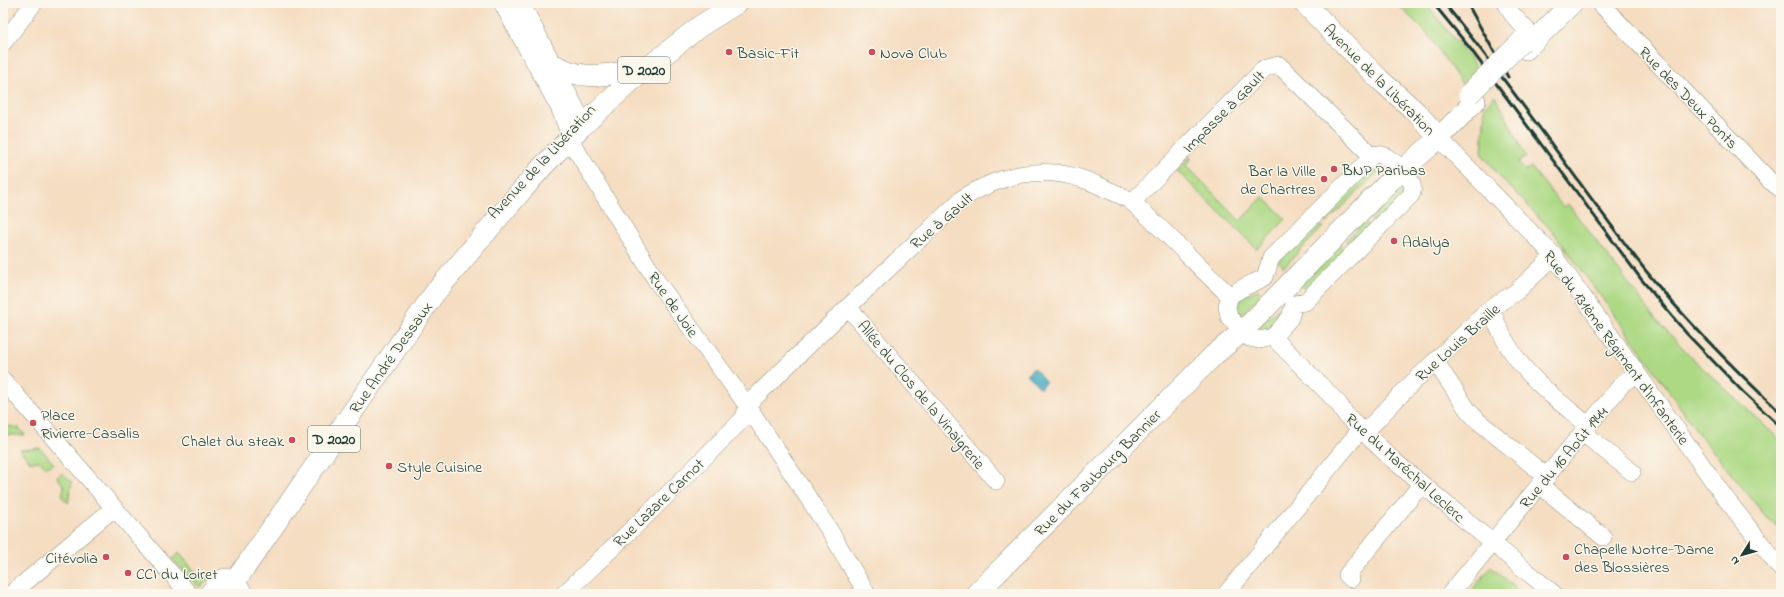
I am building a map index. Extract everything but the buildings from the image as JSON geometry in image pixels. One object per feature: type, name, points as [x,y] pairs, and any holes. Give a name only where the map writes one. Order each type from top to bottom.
[{"type":"main road","name":"Avenue de la Libération","points":[[547,162],[578,126],[724,3]]},
{"type":"main road","name":"Avenue de la Libération","points":[[434,294],[446,272],[493,212],[632,72],[658,48],[736,3]]},
{"type":"main road","name":"Avenue de la Libération","points":[[1304,3],[1379,79],[1416,112],[1435,133]]},
{"type":"main road","name":"Rue du Faubourg Bannier","points":[[976,594],[1279,290],[1398,167],[1472,98],[1562,3]]},
{"type":"main road","name":"Rue du Faubourg Bannier","points":[[1526,41],[1572,3]]},
{"type":"main road","points":[[554,65],[566,72],[582,76],[632,72]]},
{"type":"main road","name":"Rue André Dessaux","points":[[238,589],[434,294],[547,162]]},
{"type":"main road","points":[[210,594],[217,584],[223,579],[230,580],[238,589]]},
{"type":"street","points":[[3,43],[34,3]]},
{"type":"street","name":"Rue de Joie","points":[[502,3],[559,107],[578,126]]},
{"type":"street","name":"Rue de Joie","points":[[508,3],[520,20],[564,104],[571,112],[658,283],[749,408],[830,531],[867,594]]},
{"type":"street","name":"Rue de Joie","points":[[521,3],[554,65],[578,126]]},
{"type":"street","points":[[1506,3],[1526,41]]},
{"type":"street","name":"Rue des Deux Ponts","points":[[1600,3],[1769,180],[1781,189]]},
{"type":"street","name":"Impasse à Gault","points":[[1132,202],[1262,71],[1273,66],[1279,65],[1370,154]]},
{"type":"street","name":"Rue du 131ème Régiment d'Infanterie","points":[[1435,133],[1554,256],[1723,495],[1781,569]]},
{"type":"street","points":[[1370,154],[1382,155],[1389,158],[1398,167]]},
{"type":"street","name":"Rue du Faubourg Bannier","points":[[1273,337],[1290,318],[1279,290],[1271,258],[1368,161],[1370,154]]},
{"type":"street","name":"Rue à Gault","points":[[749,408],[750,402],[963,198],[992,183],[1009,177],[1056,172],[1086,179],[1132,202],[1230,296]]},
{"type":"street","name":"Rue Louis Braille","points":[[1226,594],[1363,430],[1491,308],[1516,292],[1554,256]]},
{"type":"street","name":"Rue du Faubourg Bannier","points":[[1230,296],[1240,288],[1253,284],[1279,290]]},
{"type":"street","points":[[1230,296],[1227,306],[1229,317],[1249,338],[1259,340],[1273,337]]},
{"type":"street","name":"Allée du Clos de la Vinaigrerie","points":[[848,307],[996,481]]},
{"type":"street","points":[[1491,308],[1498,328],[1516,360],[1531,377],[1632,472]]},
{"type":"street","name":"Rue du Maréchal Leclerc","points":[[1273,337],[1338,403],[1346,415],[1393,460],[1554,594]]},
{"type":"street","points":[[1435,361],[1467,409],[1478,421],[1603,537]]},
{"type":"street","name":"Rue du 16 Août 1944","points":[[1450,594],[1623,383],[1636,373]]},
{"type":"street","points":[[3,380],[189,594]]},
{"type":"street","name":"Rue Lazare Carnot","points":[[564,594],[654,508],[743,419],[749,408]]},
{"type":"street","points":[[1351,579],[1347,575],[1422,484]]},
{"type":"street","points":[[11,594],[114,508]]},
{"type":"green space","points":[[1396,3],[1425,3],[1477,69],[1462,84],[1428,34]]},
{"type":"green space","points":[[1495,95],[1526,157],[1518,162],[1525,171],[1531,167],[1563,207],[1568,204],[1654,317],[1691,357],[1781,441],[1781,529],[1768,519],[1698,433],[1641,351],[1554,233],[1503,180],[1482,154],[1485,107]]},
{"type":"green space","points":[[1190,157],[1192,158],[1186,165],[1240,221],[1263,197],[1286,219],[1257,249],[1177,171]]},
{"type":"green space","points":[[1376,164],[1381,169],[1326,223],[1321,218]]},
{"type":"green space","points":[[1401,185],[1407,191],[1374,224],[1371,220],[1377,214],[1374,211]]},
{"type":"green space","points":[[1317,221],[1323,227],[1284,267],[1278,261]]},
{"type":"green space","points":[[1364,221],[1370,227],[1352,246],[1346,241]]},
{"type":"green space","points":[[1340,245],[1347,252],[1308,292],[1301,285]]},
{"type":"green space","points":[[1259,290],[1261,295],[1240,316],[1238,316],[1236,314],[1236,309],[1239,302],[1244,296]]},
{"type":"green space","points":[[1278,309],[1276,321],[1269,329],[1262,333],[1254,330]]},
{"type":"green space","points":[[3,425],[19,428],[25,435],[8,435],[3,429]]},
{"type":"green space","points":[[40,448],[54,464],[46,467],[40,461],[30,462],[20,450]]},
{"type":"green space","points":[[63,473],[72,482],[68,503],[62,497],[64,486],[57,477]]},
{"type":"green space","points":[[179,553],[199,576],[209,578],[202,586],[199,587],[172,559]]},
{"type":"green space","points":[[1491,567],[1524,594],[1469,594]]},
{"type":"water","points":[[1034,368],[1046,382],[1040,388],[1027,374]]},
{"type":"railway","points":[[1433,3],[1469,47],[1641,279],[1687,334],[1743,392],[1781,427]]},
{"type":"railway","points":[[1444,3],[1521,102],[1620,238],[1646,271],[1711,344],[1781,413]]},
{"type":"railway","points":[[1467,3],[1508,77]]},
{"type":"place","name":"Basic-Fit","points":[[729,52]]},
{"type":"place","name":"Nova Club","points":[[872,52]]},
{"type":"place","name":"BNP Paribas","points":[[1334,169]]},
{"type":"place","name":"Bar la Ville de Chartres","points":[[1324,179]]},
{"type":"place","name":"Adalya","points":[[1394,241]]},
{"type":"place","name":"Place Rivierre-Casalis","points":[[33,423]]},
{"type":"place","name":"Chalet du steak","points":[[292,440]]},
{"type":"place","name":"Style Cuisine","points":[[389,466]]},
{"type":"place","name":"Citévolia","points":[[106,557]]},
{"type":"place","name":"Chapelle Notre-Dame des Blossières","points":[[1566,557]]},
{"type":"place","name":"CCI du Loiret","points":[[128,573]]}]
